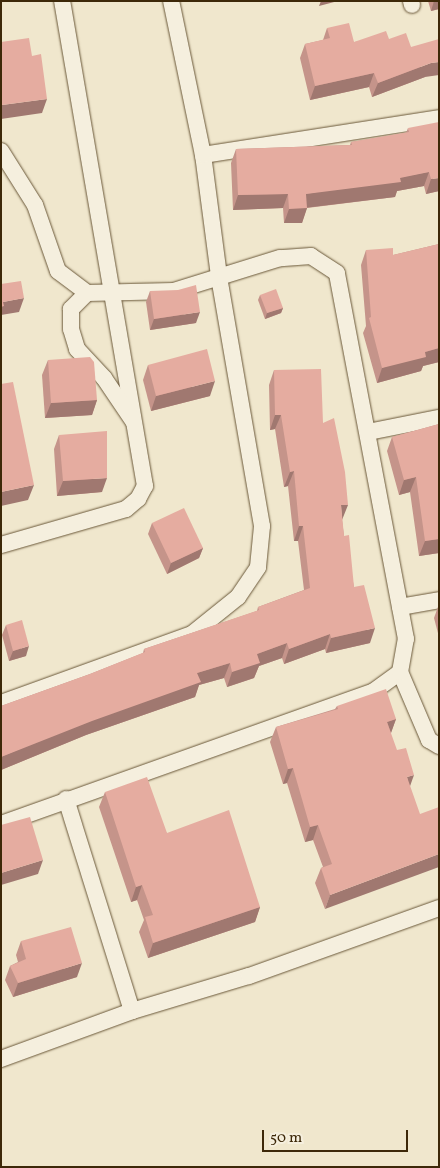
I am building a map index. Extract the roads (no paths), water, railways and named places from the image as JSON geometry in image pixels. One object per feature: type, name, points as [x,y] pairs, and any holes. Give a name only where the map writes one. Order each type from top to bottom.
[{"type":"street","points":[[1,545],[126,509],[138,499],[145,486],[62,1]]},
{"type":"street","points":[[1,703],[192,634],[238,596],[258,567],[262,526],[219,276],[203,155],[171,1]]},
{"type":"street","points":[[203,155],[439,118]]},
{"type":"street","points":[[1,151],[35,205],[58,271],[88,293]]},
{"type":"street","points":[[133,421],[104,378],[78,349],[71,329],[71,309],[88,293],[174,291],[280,258],[311,256],[337,272],[406,638],[400,672],[429,740],[439,746]]},
{"type":"street","points":[[368,432],[439,418]]},
{"type":"street","points":[[400,607],[439,600]]},
{"type":"street","points":[[1,824],[66,799],[374,691],[400,672]]},
{"type":"street","points":[[66,799],[132,1011]]},
{"type":"street","points":[[1,1059],[132,1011],[249,976],[439,908]]}]
